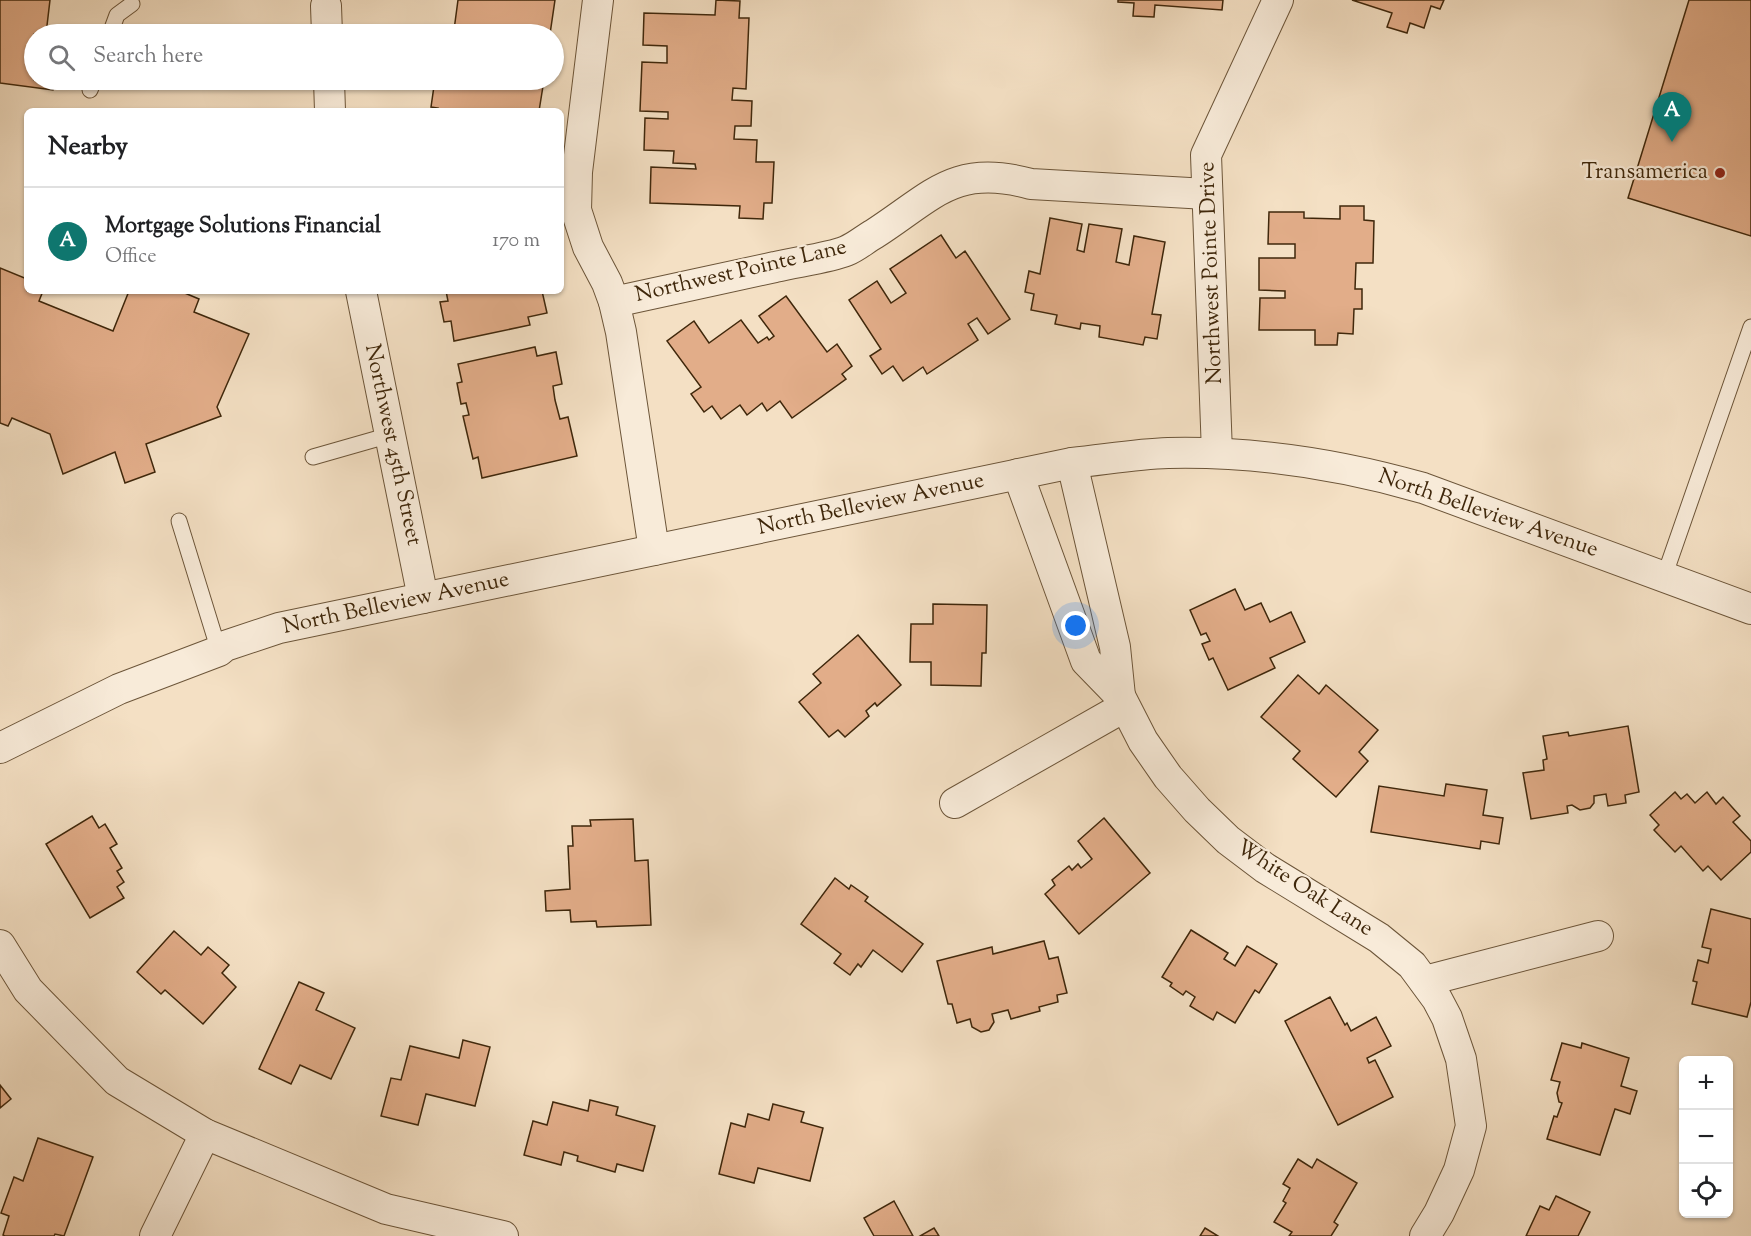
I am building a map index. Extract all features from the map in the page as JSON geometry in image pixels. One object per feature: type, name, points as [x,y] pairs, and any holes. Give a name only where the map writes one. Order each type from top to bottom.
[{"type":"street","points":[[598,0],[577,172],[576,210],[588,247],[607,283],[621,332],[654,550]]},
{"type":"street","name":"Northwest Pointe Drive","points":[[1217,453],[1206,155],[1278,0]]},
{"type":"street","points":[[329,90],[330,108]]},
{"type":"street","name":"Northwest Pointe Lane","points":[[614,302],[847,251],[892,222],[932,192],[970,178],[991,177],[1031,184],[1208,194]]},
{"type":"street","name":"Northwest 45th Street","points":[[362,294],[423,598]]},
{"type":"street","name":"North Belleview Avenue","points":[[0,748],[119,689],[219,651],[225,646],[279,628],[1072,463],[1166,453],[1217,453],[1295,459],[1393,479],[1751,609]]},
{"type":"street","name":"White Oak Lane","points":[[1072,463],[1115,647],[1122,702]]},
{"type":"street","name":"White Oak Lane","points":[[1018,474],[1086,661],[1122,702],[1143,741],[1168,777],[1228,840],[1265,868],[1379,938],[1412,965],[1437,999],[1456,1038],[1471,1126],[1459,1170],[1439,1213],[1425,1236]]},
{"type":"street","points":[[956,803],[1122,702]]},
{"type":"street","points":[[1425,981],[1598,936]]},
{"type":"street","points":[[0,945],[28,990],[117,1080],[205,1134],[386,1209],[504,1236]]},
{"type":"street","points":[[155,1236],[205,1134]]},
{"type":"lane","points":[[114,24],[117,15],[132,4]]},
{"type":"lane","points":[[1664,577],[1751,327]]},
{"type":"lane","points":[[314,457],[390,435]]},
{"type":"lane","points":[[179,521],[219,651]]},
{"type":"building","points":[[0,0],[50,0],[47,24],[24,24],[24,86],[0,83]]},
{"type":"building","points":[[458,0],[555,0],[551,24],[455,24]]},
{"type":"building","points":[[716,0],[740,1],[739,18],[749,18],[746,89],[733,88],[732,100],[752,101],[751,126],[735,126],[734,139],[757,140],[756,162],[774,162],[772,203],[764,203],[763,219],[739,218],[740,206],[650,203],[651,167],[696,169],[695,164],[673,163],[674,151],[644,150],[645,118],[668,119],[668,112],[640,111],[642,62],[667,63],[667,46],[643,45],[644,13],[715,15]]},
{"type":"building","points":[[1118,0],[1223,0],[1222,10],[1155,5],[1154,17],[1133,16],[1134,3],[1118,2]]},
{"type":"building","points":[[1352,0],[1444,0],[1440,9],[1431,6],[1424,28],[1410,23],[1407,33],[1387,27],[1392,13]]},
{"type":"building","points":[[1689,0],[1751,0],[1751,236],[1628,198]]},
{"type":"building","points":[[433,90],[542,90],[539,108],[431,107]]},
{"type":"building","points":[[1340,206],[1364,206],[1364,220],[1374,221],[1373,263],[1356,263],[1355,289],[1362,289],[1362,309],[1354,309],[1353,334],[1338,333],[1337,345],[1315,345],[1315,330],[1259,330],[1260,298],[1285,298],[1285,291],[1259,290],[1259,258],[1295,258],[1295,244],[1268,244],[1269,212],[1304,212],[1304,218],[1340,219]]},
{"type":"building","points":[[1050,218],[1082,224],[1077,250],[1084,252],[1089,224],[1122,229],[1116,262],[1129,265],[1134,236],[1165,242],[1152,314],[1161,315],[1157,339],[1145,337],[1143,345],[1099,337],[1100,326],[1081,323],[1080,329],[1055,324],[1057,315],[1031,310],[1034,294],[1025,292],[1029,271],[1040,274]]},
{"type":"building","points":[[941,235],[956,258],[965,251],[1010,319],[988,334],[977,318],[968,324],[978,340],[927,374],[923,367],[903,381],[893,366],[882,374],[870,356],[881,349],[849,300],[877,281],[891,303],[906,293],[890,269]]},
{"type":"building","points":[[0,268],[24,278],[24,294],[42,294],[39,301],[113,331],[128,294],[187,294],[199,299],[194,312],[249,334],[217,407],[221,416],[146,444],[155,472],[125,483],[115,452],[63,474],[50,434],[12,418],[8,426],[0,423]]},
{"type":"building","points":[[447,294],[543,294],[547,313],[528,317],[530,325],[454,341],[451,321],[444,322],[440,302],[448,301]]},
{"type":"building","points":[[786,296],[827,352],[837,344],[852,366],[842,374],[846,379],[792,418],[780,401],[767,411],[762,403],[747,415],[740,405],[721,419],[712,406],[704,412],[691,394],[701,387],[667,341],[694,321],[709,343],[741,320],[758,343],[767,337],[769,340],[774,336],[759,316]]},
{"type":"building","points":[[535,347],[537,356],[556,352],[562,384],[553,386],[555,400],[560,419],[568,417],[577,456],[482,478],[478,457],[473,459],[463,416],[469,415],[466,403],[461,404],[457,383],[462,382],[458,364]]},
{"type":"building","points":[[1235,589],[1245,610],[1261,603],[1270,622],[1291,612],[1305,642],[1270,658],[1275,668],[1228,690],[1213,658],[1209,660],[1202,644],[1210,641],[1206,633],[1201,635],[1190,610]]},
{"type":"building","points":[[933,604],[987,605],[986,653],[982,653],[981,686],[931,685],[931,662],[910,662],[911,624],[933,624]]},
{"type":"building","points":[[858,635],[901,685],[877,706],[875,703],[866,711],[869,716],[845,737],[838,730],[829,737],[799,702],[821,683],[813,674]]},
{"type":"building","points":[[1298,675],[1319,694],[1326,685],[1378,730],[1359,752],[1368,761],[1336,797],[1293,759],[1300,751],[1261,717]]},
{"type":"building","points":[[1628,726],[1639,792],[1625,795],[1626,803],[1608,806],[1606,794],[1594,796],[1594,803],[1590,808],[1580,810],[1572,805],[1567,806],[1568,813],[1531,819],[1523,773],[1544,770],[1543,760],[1547,759],[1543,736],[1568,732],[1569,736]]},
{"type":"building","points":[[1446,784],[1487,790],[1483,815],[1503,818],[1499,844],[1481,841],[1480,849],[1371,832],[1379,786],[1444,796]]},
{"type":"building","points":[[1675,792],[1681,799],[1687,794],[1695,803],[1707,792],[1716,804],[1723,797],[1740,816],[1733,822],[1751,841],[1751,852],[1721,880],[1708,866],[1703,871],[1681,846],[1675,852],[1654,830],[1659,825],[1650,815]]},
{"type":"building","points":[[92,816],[99,828],[105,824],[117,844],[110,848],[122,868],[117,871],[124,882],[117,887],[124,898],[90,918],[46,844]]},
{"type":"building","points":[[1104,818],[1150,873],[1079,934],[1045,894],[1055,885],[1052,880],[1069,866],[1072,870],[1078,864],[1081,868],[1092,859],[1078,841]]},
{"type":"building","points":[[633,819],[635,861],[648,860],[651,925],[597,927],[596,921],[571,922],[570,910],[546,911],[545,891],[570,889],[568,846],[573,846],[572,826],[591,826],[590,820]]},
{"type":"building","points":[[835,878],[849,889],[851,885],[868,897],[865,901],[923,944],[902,972],[873,950],[861,967],[858,964],[850,975],[834,963],[841,954],[801,924]]},
{"type":"building","points":[[1711,909],[1751,919],[1751,1002],[1747,1017],[1692,1004],[1697,982],[1693,981],[1698,960],[1708,963],[1711,949],[1702,947]]},
{"type":"building","points":[[1191,930],[1228,953],[1224,959],[1235,966],[1247,946],[1277,964],[1259,993],[1255,990],[1235,1023],[1217,1012],[1213,1020],[1190,1006],[1195,997],[1186,991],[1183,995],[1170,986],[1172,983],[1162,977]]},
{"type":"building","points":[[174,931],[201,955],[208,947],[229,965],[222,973],[236,987],[203,1024],[165,990],[161,994],[137,972]]},
{"type":"building","points":[[1044,941],[1049,959],[1058,957],[1067,993],[1057,995],[1058,1002],[1039,1007],[1040,1011],[1011,1019],[1008,1010],[992,1014],[994,1022],[989,1030],[981,1032],[972,1027],[970,1019],[957,1023],[952,1004],[948,1004],[937,961],[992,947],[993,954]]},
{"type":"building","points":[[299,982],[324,993],[316,1010],[355,1028],[331,1079],[300,1065],[291,1084],[259,1069]]},
{"type":"building","points":[[1330,997],[1345,1025],[1347,1023],[1351,1031],[1376,1017],[1391,1046],[1367,1058],[1369,1063],[1375,1060],[1393,1097],[1338,1125],[1285,1021]]},
{"type":"building","points":[[463,1040],[490,1047],[475,1106],[426,1094],[418,1125],[381,1116],[391,1078],[401,1080],[410,1046],[459,1058]]},
{"type":"building","points":[[1562,1043],[1581,1048],[1582,1043],[1629,1058],[1621,1086],[1637,1091],[1630,1114],[1615,1109],[1600,1155],[1547,1139],[1554,1116],[1557,1117],[1562,1103],[1559,1102],[1557,1093],[1560,1082],[1551,1080]]},
{"type":"building","points":[[0,1085],[11,1099],[0,1108]]},
{"type":"building","points":[[590,1100],[618,1107],[616,1115],[655,1126],[643,1171],[617,1164],[615,1172],[577,1161],[578,1156],[564,1152],[561,1165],[524,1155],[533,1121],[547,1125],[553,1102],[588,1111]]},
{"type":"building","points":[[773,1104],[804,1112],[801,1122],[823,1128],[810,1181],[758,1168],[754,1183],[719,1174],[731,1123],[745,1127],[748,1114],[769,1120]]},
{"type":"building","points":[[38,1138],[93,1157],[64,1236],[55,1234],[54,1236],[5,1236],[3,1235],[9,1216],[1,1213],[14,1177],[23,1181]]},
{"type":"building","points":[[1298,1159],[1312,1168],[1317,1159],[1357,1183],[1334,1222],[1338,1225],[1331,1236],[1289,1236],[1292,1232],[1274,1222],[1286,1203],[1283,1201],[1290,1188],[1283,1184]]},
{"type":"building","points":[[1556,1196],[1590,1212],[1578,1236],[1526,1236],[1540,1206],[1549,1210]]},
{"type":"building","points":[[894,1201],[913,1236],[874,1236],[864,1218]]},
{"type":"building","points":[[934,1228],[939,1236],[920,1236]]},
{"type":"building","points":[[1205,1228],[1218,1236],[1200,1236]]},
{"type":"place","name":"Mortgage Solutions Financial","points":[[1672,142]]},
{"type":"place","name":"Transamerica","points":[[1720,173]]}]
